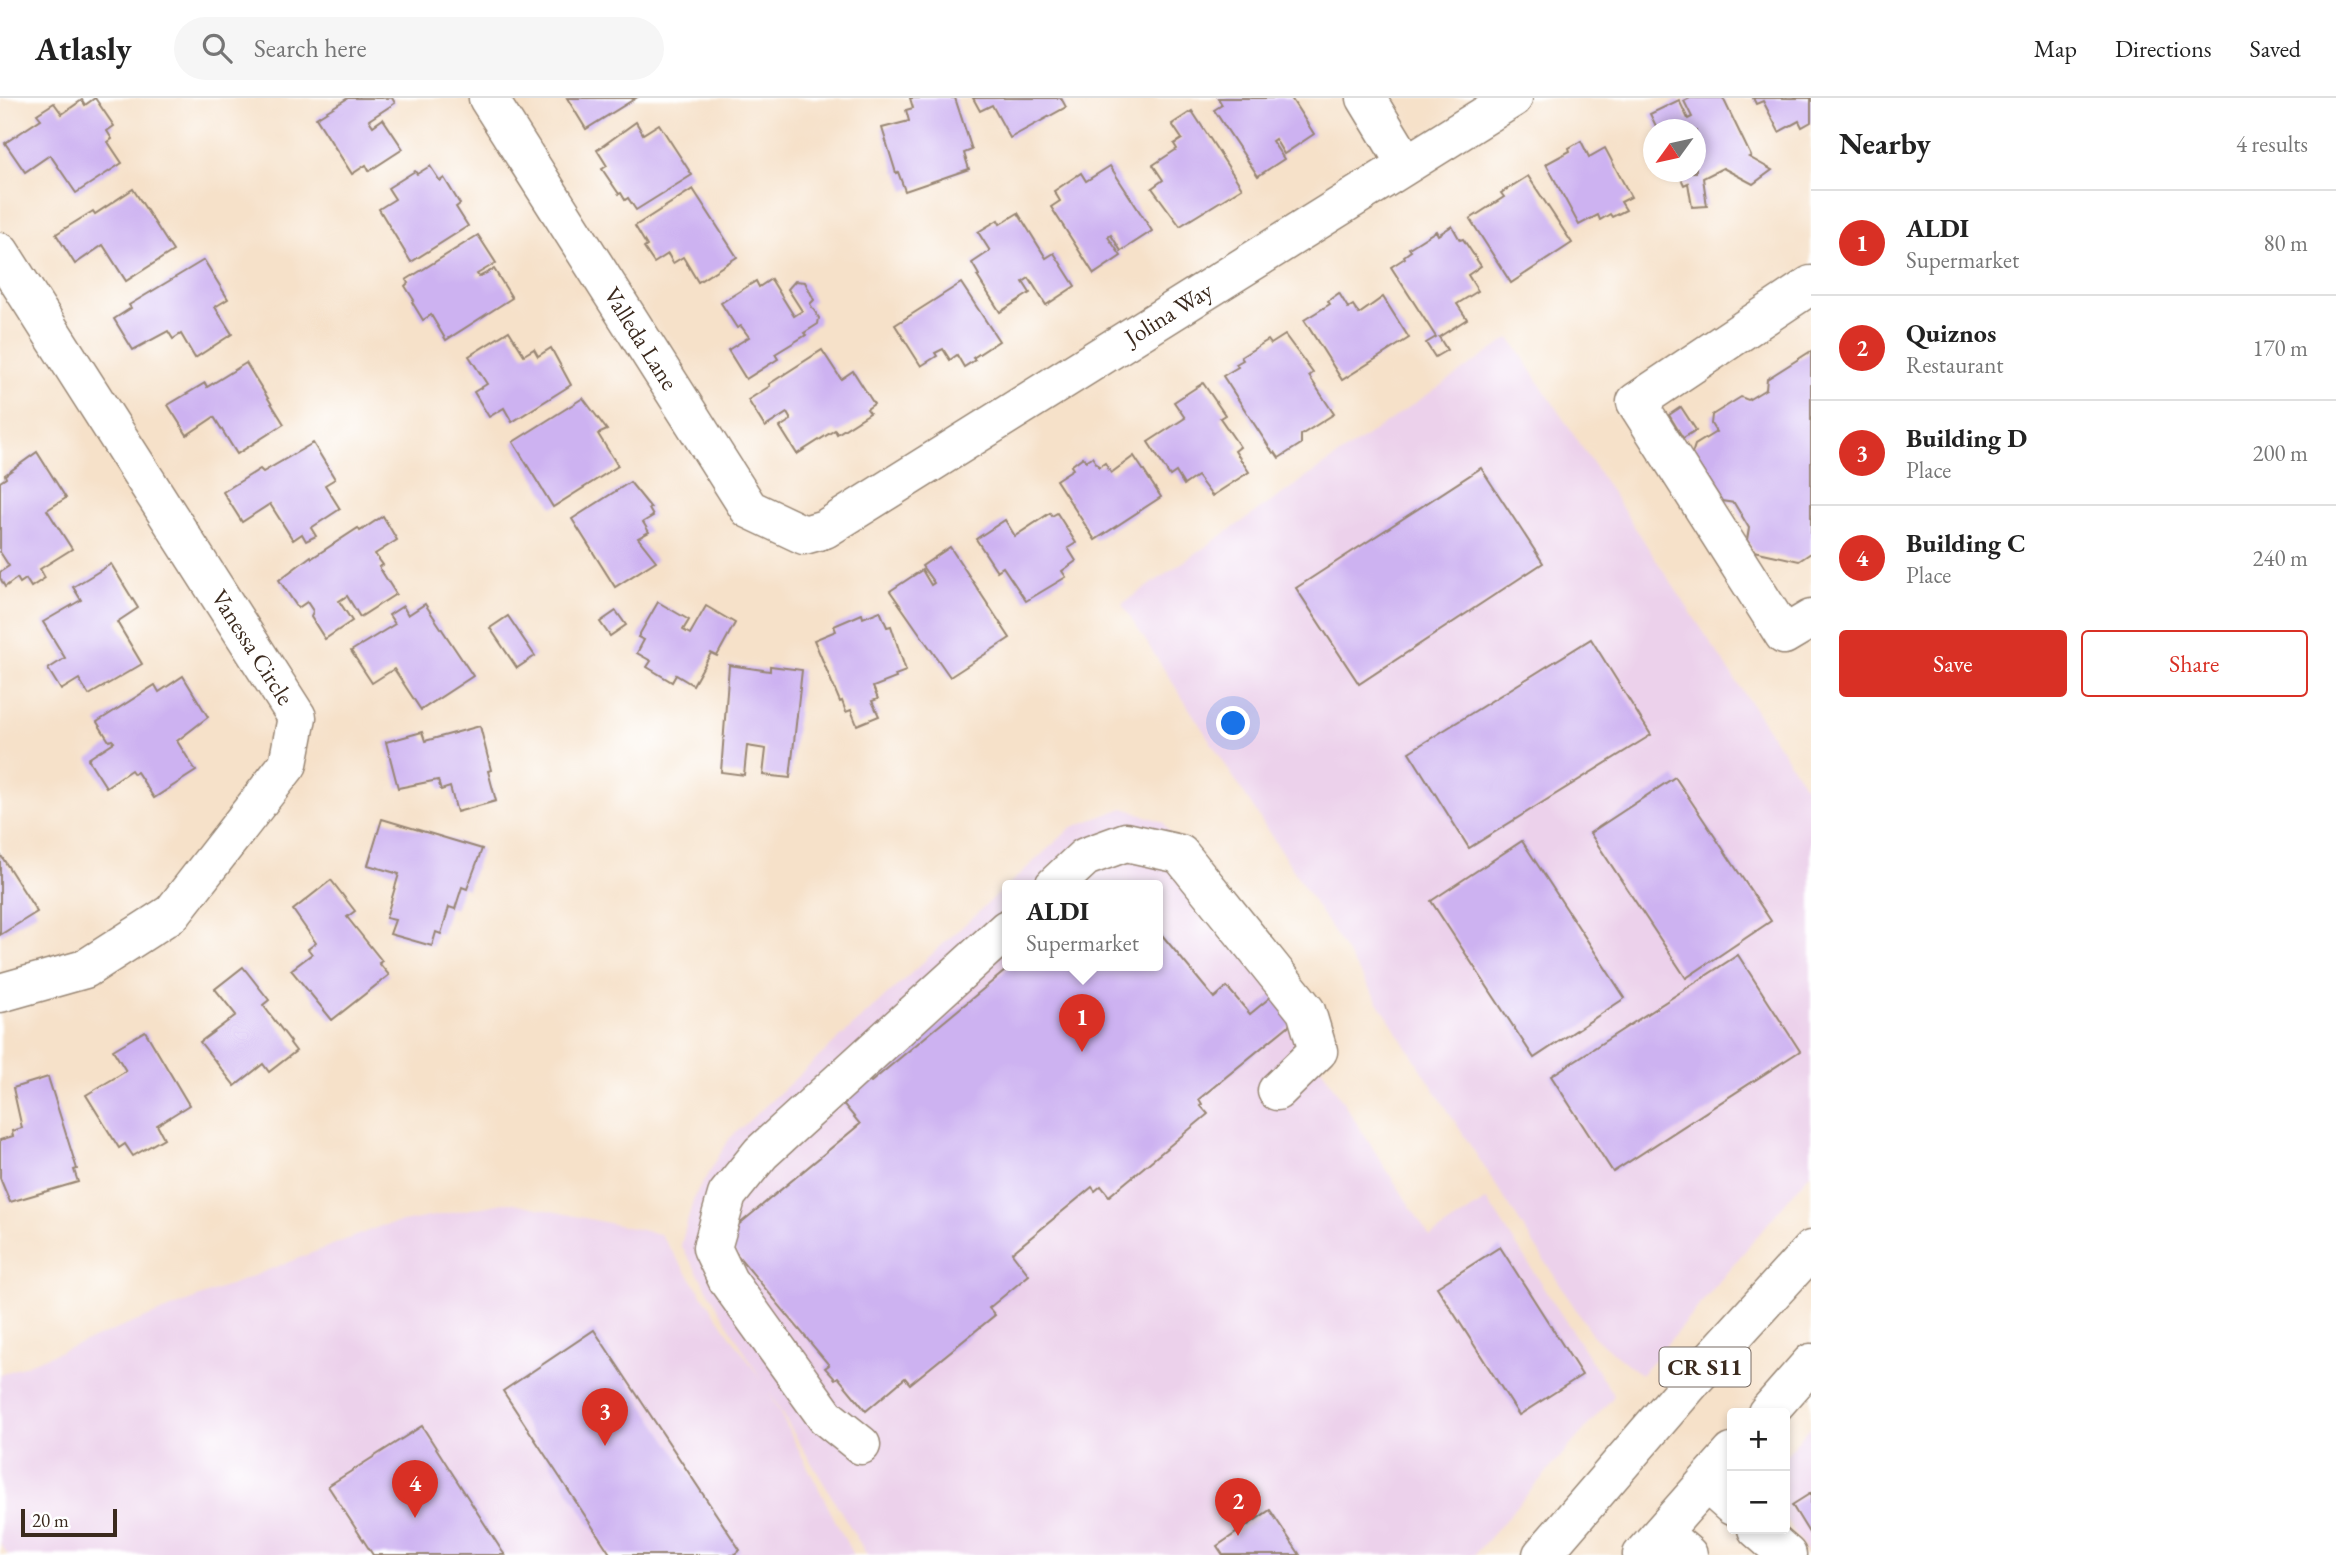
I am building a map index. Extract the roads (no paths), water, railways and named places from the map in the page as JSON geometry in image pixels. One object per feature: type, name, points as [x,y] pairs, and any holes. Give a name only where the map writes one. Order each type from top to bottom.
[{"type":"street","name":"Valleda Lane","points":[[488,98],[749,509],[804,535],[825,529]]},
{"type":"street","points":[[1366,98],[1406,164]]},
{"type":"street","name":"Jolina Way","points":[[825,529],[1513,98]]},
{"type":"street","name":"Vanessa Circle","points":[[0,252],[296,718],[288,764],[172,913],[85,969],[0,993]]},
{"type":"street","points":[[1811,285],[1636,402],[1784,635],[1811,619]]},
{"type":"street","points":[[1061,880],[1085,858],[1126,842],[1180,854],[1306,1011],[1318,1051],[1277,1091]]},
{"type":"street","points":[[862,1445],[826,1417],[728,1281],[712,1248],[727,1195],[761,1153],[1002,934]]},
{"type":"street","name":"CR S11","points":[[1542,1555],[1692,1381],[1811,1250]]},
{"type":"street","name":"CR S11","points":[[1771,1408],[1811,1363]]},
{"type":"street","points":[[1664,1548],[1719,1495],[1727,1469]]},
{"type":"street","points":[[1763,1534],[1787,1555]]},
{"type":"place","name":"ALDI","points":[[1082,1052]]},
{"type":"place","name":"Building D","points":[[605,1446]]},
{"type":"place","name":"Building C","points":[[415,1518]]},
{"type":"place","name":"Quiznos","points":[[1238,1536]]}]
